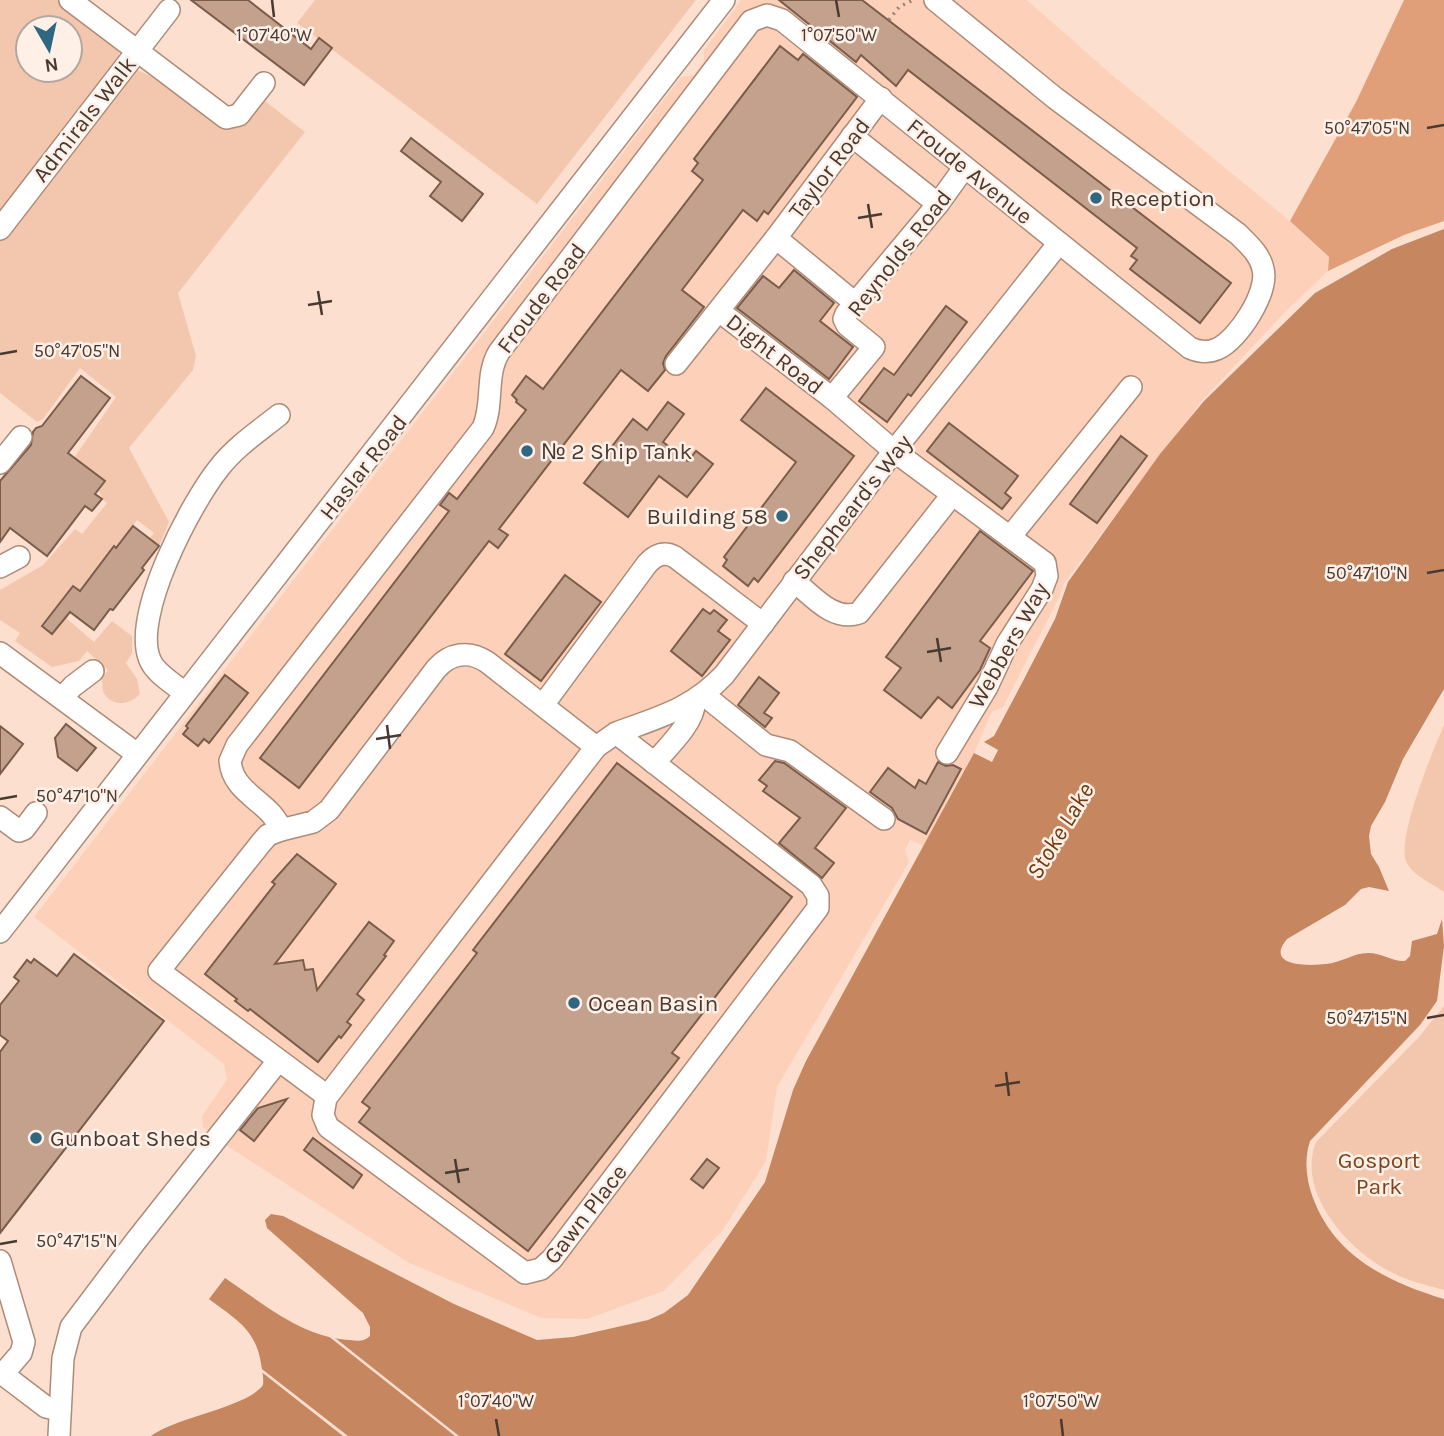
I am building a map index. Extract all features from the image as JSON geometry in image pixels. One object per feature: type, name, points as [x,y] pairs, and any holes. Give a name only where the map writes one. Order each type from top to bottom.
[{"type":"street","points":[[70,0],[226,118],[239,115],[264,83]]},
{"type":"street","name":"Haslar Road","points":[[0,932],[724,0]]},
{"type":"street","name":"Froude Avenue","points":[[881,98],[964,168],[1194,350],[1205,352],[1228,342],[1251,311],[1263,285],[1263,267],[1257,255],[1238,234],[1129,152],[1085,106],[1024,70],[935,0]]},
{"type":"street","name":"Admirals Walk","points":[[0,229],[169,10]]},
{"type":"street","name":"Froude Road","points":[[281,831],[272,814],[234,780],[230,761],[237,745],[483,429],[487,417],[491,371],[499,352],[751,21],[767,15],[778,18],[881,98]]},
{"type":"street","name":"Taylor Road","points":[[676,364],[776,238],[881,98]]},
{"type":"street","points":[[852,136],[938,204]]},
{"type":"street","name":"Reynolds Road","points":[[832,398],[881,353],[845,322],[846,314],[938,204],[964,168]]},
{"type":"street","name":"Taylor Road","points":[[776,238],[855,303]]},
{"type":"street","name":"Shepheard's Way","points":[[616,733],[699,698],[724,675],[894,451],[1059,243]]},
{"type":"street","name":"Dight Road","points":[[719,311],[832,398],[894,451]]},
{"type":"street","points":[[1010,537],[1131,387]]},
{"type":"street","points":[[185,692],[150,661],[146,634],[149,611],[177,537],[219,468],[235,451],[279,415]]},
{"type":"street","points":[[0,463],[21,437]]},
{"type":"street","name":"Webbers Way","points":[[894,451],[1045,563],[1048,571],[1046,580],[947,753]]},
{"type":"street","points":[[794,581],[836,614],[848,616],[859,613],[952,495]]},
{"type":"street","points":[[543,705],[656,556],[667,554],[675,557],[763,624]]},
{"type":"street","points":[[0,567],[19,557]]},
{"type":"street","points":[[0,653],[138,754]]},
{"type":"street","points":[[596,747],[477,656],[448,658],[436,669],[329,810],[313,822],[268,835],[150,965],[327,1096],[596,747],[616,733]]},
{"type":"street","points":[[62,698],[72,686],[93,671]]},
{"type":"street","points":[[654,763],[689,721],[699,698],[766,745],[792,752],[884,819]]},
{"type":"street","name":"Gawn Place","points":[[327,1096],[323,1118],[329,1129],[520,1271],[535,1272],[548,1264],[818,908],[818,896],[811,884],[616,733]]},
{"type":"street","points":[[0,817],[19,831],[24,829],[36,813]]},
{"type":"street","points":[[59,1436],[64,1349],[71,1327],[278,1061]]},
{"type":"street","points":[[0,1261],[24,1342],[22,1351],[2,1373],[48,1408],[60,1409]]},
{"type":"path","points":[[889,20],[899,7],[913,0]]},
{"type":"shaded area","points":[[741,0],[1027,0],[1111,74],[1290,221],[1329,258],[1328,271],[1282,315],[1201,402],[1064,583],[1060,596],[1003,707],[992,712],[974,753],[924,846],[910,840],[905,850],[909,862],[777,1087],[766,1161],[723,1230],[664,1291],[587,1319],[541,1318],[409,1263],[224,1144],[203,1127],[202,1116],[227,1080],[224,1064],[34,917],[681,77],[694,75],[704,61],[704,50]]},
{"type":"shaded area","points":[[1404,0],[1444,0],[1444,221],[1404,235],[1328,271],[1329,257],[1290,221],[1356,102]]},
{"type":"green space","points":[[0,0],[63,0],[80,14],[14,14],[14,84],[84,84],[84,18],[111,40],[119,50],[119,59],[0,217]]},
{"type":"green space","points":[[315,0],[696,0],[537,204],[297,23]]},
{"type":"green space","points":[[135,69],[157,79],[211,119],[261,98],[305,132],[178,293],[196,356],[193,370],[129,448],[169,522],[159,546],[149,539],[154,533],[137,520],[66,618],[94,642],[112,621],[132,636],[132,653],[126,663],[137,679],[140,694],[130,701],[120,703],[111,700],[103,692],[102,679],[108,670],[87,651],[79,661],[52,667],[15,641],[20,633],[0,620],[0,590],[43,565],[75,529],[82,534],[107,503],[102,499],[92,471],[74,458],[116,397],[80,368],[43,419],[37,422],[0,393],[0,238]]},
{"type":"green space","points":[[1444,725],[1444,892],[1412,871],[1406,861],[1405,849],[1411,814]]},
{"type":"green space","name":"Gosport Park","points":[[1444,1006],[1444,1290],[1394,1274],[1356,1248],[1329,1216],[1319,1199],[1313,1180],[1312,1161],[1316,1142],[1419,1037]]},
{"type":"water","name":"Stoke Lake","points":[[1444,229],[1444,689],[1403,759],[1385,802],[1371,826],[1371,854],[1389,891],[1369,887],[1361,889],[1345,905],[1287,939],[1281,948],[1281,955],[1292,963],[1310,965],[1331,963],[1368,953],[1405,961],[1410,956],[1412,941],[1437,934],[1442,919],[1444,946],[1437,1001],[1420,1025],[1310,1141],[1306,1162],[1313,1198],[1323,1219],[1349,1251],[1384,1275],[1444,1299],[1444,1436],[151,1436],[177,1423],[243,1400],[263,1385],[258,1351],[249,1333],[209,1299],[225,1278],[284,1318],[315,1333],[356,1341],[370,1336],[370,1327],[363,1313],[267,1228],[265,1220],[271,1214],[283,1216],[454,1304],[537,1340],[573,1337],[648,1320],[664,1313],[688,1295],[765,1182],[793,1090],[806,1061],[974,753],[992,762],[998,750],[984,742],[994,736],[1022,683],[1055,619],[1068,582],[1160,454],[1204,401],[1315,293],[1392,249]]},
{"type":"pier","points":[[330,1334],[459,1436],[455,1436]]},
{"type":"pier","points":[[258,1366],[348,1436],[343,1436],[259,1370]]},
{"type":"building","points":[[191,0],[248,0],[311,49],[319,38],[332,48],[304,85]]},
{"type":"building","name":"Reception","points":[[779,0],[862,0],[1231,283],[1200,323],[1130,269],[1137,260],[1131,256],[1137,248],[908,70],[896,86],[861,55],[856,62]]},
{"type":"building","name":"№ 2 Ship Tank","points":[[780,46],[798,60],[803,54],[857,97],[768,214],[764,211],[757,221],[743,210],[682,290],[704,307],[666,356],[663,363],[665,370],[648,391],[621,370],[499,529],[508,535],[498,548],[489,541],[299,788],[260,758],[449,511],[440,505],[449,493],[457,499],[526,410],[512,395],[526,376],[543,389],[703,180],[692,171],[698,163],[694,159]]},
{"type":"building","points":[[411,138],[483,194],[462,221],[430,196],[441,182],[401,151]]},
{"type":"building","points":[[794,270],[834,303],[820,321],[853,347],[829,379],[737,308],[763,276],[779,288]]},
{"type":"building","points":[[946,306],[967,322],[911,396],[908,394],[887,422],[859,401],[884,368],[894,375]]},
{"type":"building","points":[[81,376],[110,398],[68,453],[105,481],[95,494],[102,499],[92,511],[85,506],[47,556],[10,528],[0,542],[0,481],[31,445],[36,428],[42,426]]},
{"type":"building","name":"Building 58","points":[[766,388],[854,456],[758,582],[754,578],[748,586],[723,566],[727,560],[724,557],[796,462],[741,420]]},
{"type":"building","points":[[668,402],[684,414],[663,442],[688,461],[696,451],[713,464],[687,497],[659,476],[628,517],[584,483],[633,419],[647,430]]},
{"type":"building","points":[[949,423],[1018,476],[1005,493],[1011,498],[1002,509],[927,451]]},
{"type":"building","points":[[1121,436],[1147,456],[1097,523],[1070,504]]},
{"type":"building","points":[[133,526],[159,546],[113,610],[110,609],[94,630],[70,612],[52,634],[42,626],[73,586],[80,591]]},
{"type":"building","points":[[980,531],[1033,571],[980,641],[990,648],[980,670],[952,708],[938,697],[921,718],[884,690],[901,668],[886,657]]},
{"type":"building","points":[[565,575],[601,602],[541,681],[505,654]]},
{"type":"building","points":[[703,609],[710,614],[714,610],[727,620],[718,631],[730,640],[702,676],[671,651]]},
{"type":"building","points":[[225,675],[248,693],[209,743],[204,739],[198,746],[183,734],[188,728],[186,726]]},
{"type":"building","points":[[759,677],[779,693],[764,713],[772,718],[765,727],[738,705]]},
{"type":"building","points":[[66,724],[96,748],[77,771],[58,757],[55,738]]},
{"type":"building","points":[[0,726],[23,744],[0,774]]},
{"type":"building","points":[[775,761],[784,763],[846,808],[815,848],[834,863],[822,878],[779,843],[800,818],[763,791],[767,786],[759,780]]},
{"type":"building","points":[[938,762],[961,769],[926,834],[898,819],[892,808],[870,792],[888,768],[915,788],[919,780],[926,784]]},
{"type":"building","name":"Ocean Basin","points":[[617,763],[792,897],[672,1053],[679,1058],[528,1251],[359,1122],[370,1108],[362,1102],[477,953],[473,950]]},
{"type":"building","points":[[297,854],[336,884],[275,964],[303,960],[305,970],[313,969],[317,990],[369,922],[394,941],[357,994],[364,1000],[347,1022],[351,1025],[318,1062],[250,1009],[248,1011],[235,1001],[237,999],[205,974],[275,884],[272,882]]},
{"type":"building","name":"Gunboat Sheds","points":[[74,954],[164,1021],[0,1233],[0,1052],[8,1041],[0,1035],[0,1005],[19,981],[14,977],[27,960],[31,963],[34,959],[57,976]]},
{"type":"building","points":[[287,1099],[254,1141],[240,1130],[258,1108]]},
{"type":"building","points":[[313,1138],[362,1175],[353,1188],[304,1150]]},
{"type":"building","points":[[707,1159],[719,1168],[703,1188],[691,1179]]},
{"type":"place","name":"Reception","points":[[1096,198]]},
{"type":"place","name":"№ 2 Ship Tank","points":[[527,451]]},
{"type":"place","name":"Building 58","points":[[782,516]]},
{"type":"place","name":"Ocean Basin","points":[[574,1003]]},
{"type":"place","name":"Gunboat Sheds","points":[[36,1138]]}]
